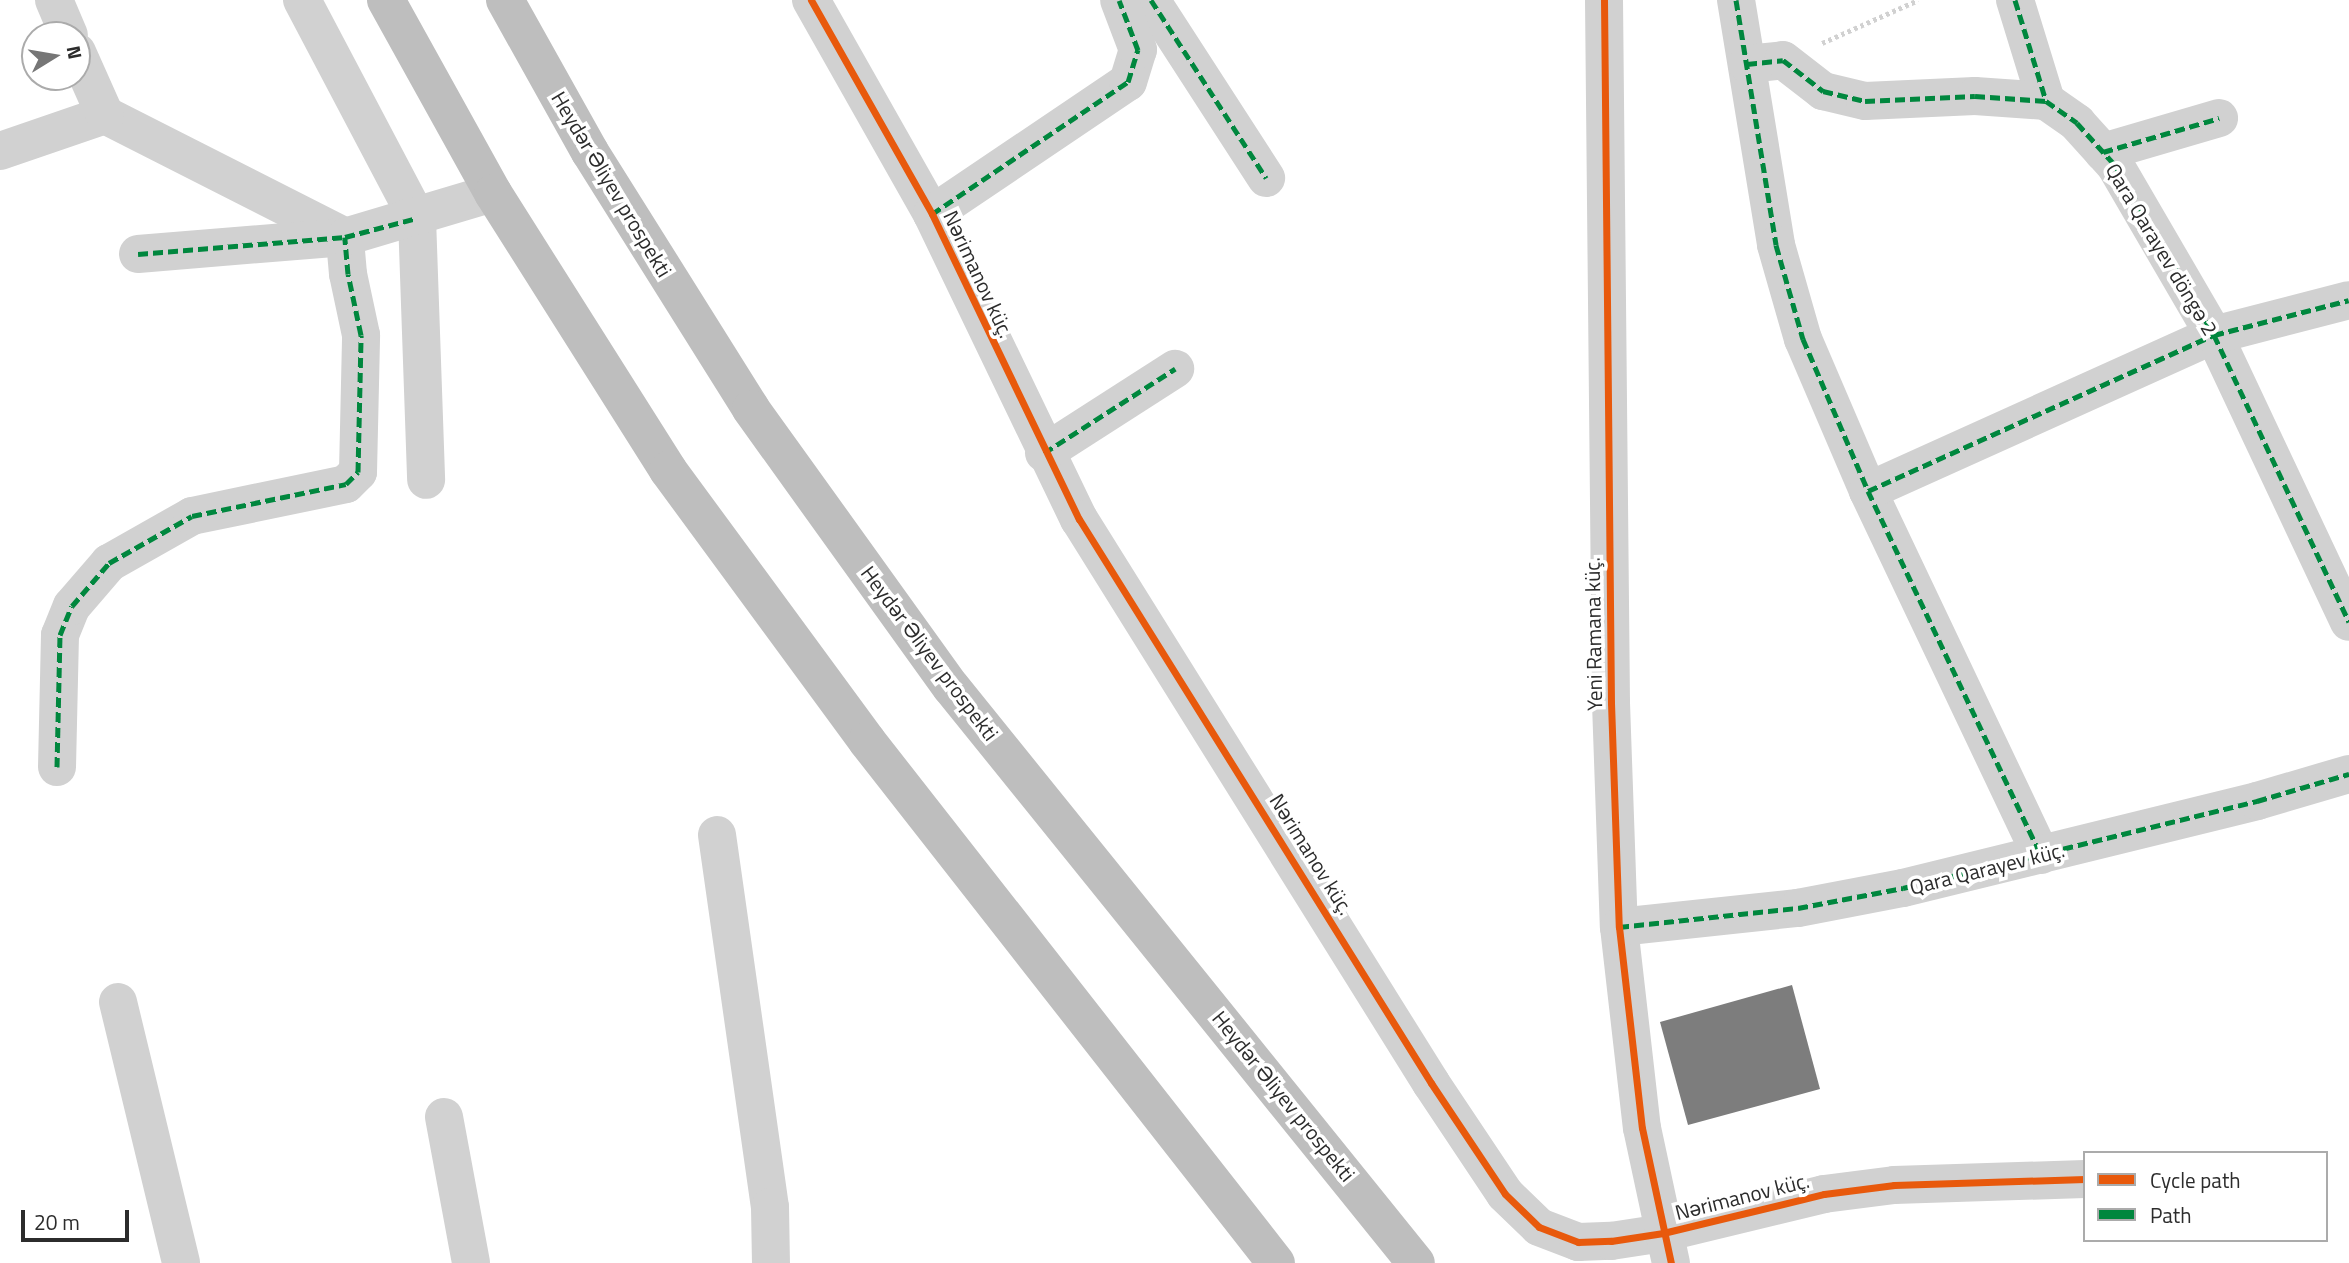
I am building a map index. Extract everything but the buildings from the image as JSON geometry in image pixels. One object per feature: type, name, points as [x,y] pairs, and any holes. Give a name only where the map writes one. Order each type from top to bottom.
[{"type":"highway","points":[[386,0],[493,193],[685,493],[867,741],[1276,1263]]},
{"type":"highway","name":"Heydər Əliyev prospekti","points":[[505,0],[590,152],[751,409],[951,687],[1416,1263]]},
{"type":"street","points":[[54,0],[63,21]]},
{"type":"street","points":[[302,0],[417,218],[426,480]]},
{"type":"street","name":"Nərimanov küç.","points":[[811,0],[932,214],[1044,453],[1079,519],[1505,1194],[1539,1227],[1577,1242],[1667,1248],[1824,1194],[1894,1185],[2083,1179]]},
{"type":"street","points":[[932,214],[1128,82],[1138,50],[1119,0]]},
{"type":"street","points":[[1151,0],[1266,178]]},
{"type":"street","name":"Yeni Ramana küç.","points":[[1604,0],[1611,704],[1619,927],[1631,1051],[1667,1248]]},
{"type":"street","points":[[1736,0],[1765,62],[1776,245],[1803,339],[1868,491],[2041,855]]},
{"type":"street","points":[[1765,62],[1824,91],[1865,101],[1975,96],[2046,101],[2015,0]]},
{"type":"street","points":[[91,83],[105,114],[345,237]]},
{"type":"street","name":"Qara Qarayev döngə 2","points":[[2046,101],[2077,123],[2103,152],[2166,249],[2214,335],[2349,622]]},
{"type":"street","points":[[0,151],[105,114]]},
{"type":"street","points":[[2103,152],[2219,118]]},
{"type":"street","points":[[138,254],[345,237],[417,218],[493,193]]},
{"type":"street","points":[[57,767],[61,635],[72,606],[109,562],[192,516],[346,484],[358,472],[361,335],[348,274],[345,237]]},
{"type":"street","points":[[1868,491],[2214,335],[2349,300]]},
{"type":"street","points":[[1044,453],[1175,369]]},
{"type":"street","name":"Qara Qarayev küç.","points":[[1619,927],[1798,908],[2041,855],[2349,774]]},
{"type":"street","points":[[717,835],[770,1208],[771,1263]]},
{"type":"street","points":[[118,1002],[181,1263]]},
{"type":"street","points":[[444,1117],[471,1263]]},
{"type":"path","points":[[1765,62],[1918,0]]},
{"type":"marked path","points":[[932,214],[1128,82],[1138,50],[1119,0]]},
{"type":"marked path","points":[[1151,0],[1266,178]]},
{"type":"marked path","points":[[1736,0],[1776,245],[1803,339],[1868,491],[2041,855]]},
{"type":"marked path","points":[[2015,0],[2046,101]]},
{"type":"marked path","points":[[1747,64],[1783,60],[1823,91],[1865,101],[1975,96],[2046,101],[2077,123],[2115,165],[2214,335],[2349,622]]},
{"type":"marked path","points":[[2103,152],[2219,118]]},
{"type":"marked path","points":[[57,767],[60,635],[72,606],[109,563],[192,516],[346,484],[358,472],[361,335],[348,274],[345,237],[417,218]]},
{"type":"marked path","points":[[138,254],[345,237]]},
{"type":"marked path","points":[[1868,491],[2214,335],[2349,300]]},
{"type":"marked path","points":[[1044,453],[1175,369]]},
{"type":"marked path","points":[[1619,927],[1798,908],[1903,888],[2257,801],[2349,774]]},
{"type":"cycle path","points":[[811,0],[932,214],[1079,519],[1431,1083],[1505,1194],[1539,1227],[1578,1242],[1611,1241],[1663,1233],[1824,1194],[1894,1185],[2083,1179]]},
{"type":"cycle path","points":[[1604,0],[1611,703],[1619,927],[1642,1128],[1671,1263]]}]
